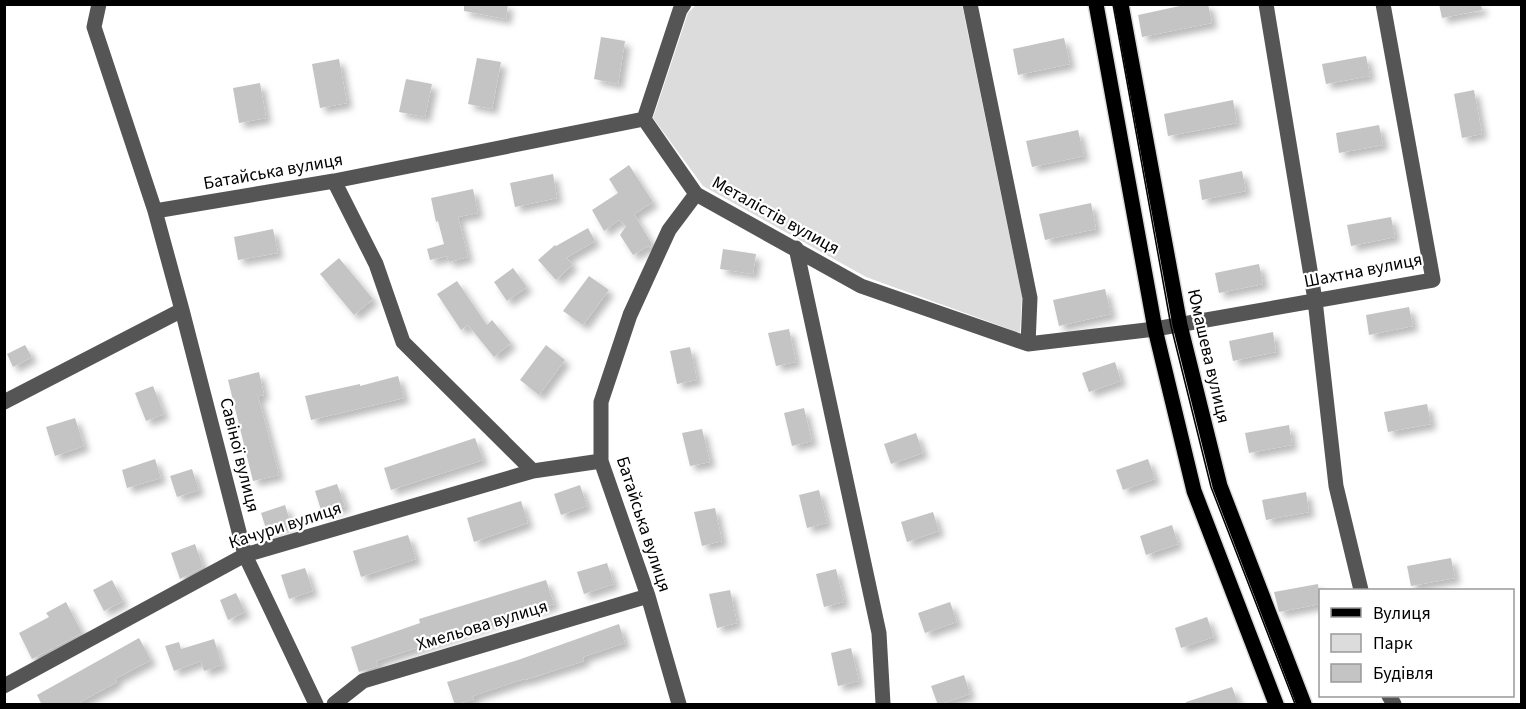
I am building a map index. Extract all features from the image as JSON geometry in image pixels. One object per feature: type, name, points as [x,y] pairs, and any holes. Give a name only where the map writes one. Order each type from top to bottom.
[{"type":"main road","points":[[1095,4],[1155,329],[1194,491],[1276,705]]},
{"type":"main road","name":"Юмашева вулиця","points":[[1122,4],[1180,325],[1220,486],[1304,705]]},
{"type":"street","name":"Савіної вулиця","points":[[99,4],[94,27],[155,211],[245,555],[316,705]]},
{"type":"street","points":[[970,4],[1030,298],[1028,344]]},
{"type":"street","points":[[1266,4],[1315,300],[1336,486],[1361,589]]},
{"type":"street","name":"Шахтна вулиця","points":[[1028,344],[1155,329],[1433,280],[1383,4]]},
{"type":"street","points":[[644,119],[677,6]]},
{"type":"street","name":"Металістів вулиця","points":[[644,119],[696,194],[861,286],[1028,344]]},
{"type":"street","name":"Батайська вулиця","points":[[155,211],[334,181],[644,119]]},
{"type":"street","points":[[334,181],[376,264],[403,342],[533,471]]},
{"type":"street","name":"Батайська вулиця","points":[[679,705],[648,596],[601,460],[601,402],[630,315],[669,230],[696,194]]},
{"type":"street","points":[[796,248],[879,633],[883,705]]},
{"type":"street","points":[[4,402],[182,310]]},
{"type":"street","name":"Качури вулиця","points":[[4,686],[245,555],[533,471],[601,460]]},
{"type":"street","name":"Хмельова вулиця","points":[[334,705],[363,681],[648,596]]},
{"type":"green space","points":[[696,5],[962,5],[1022,297],[1020,333],[866,277],[703,186],[653,118],[688,13]]},
{"type":"building","points":[[464,4],[508,4],[506,19],[464,11]]},
{"type":"building","points":[[1189,4],[1208,4],[1212,23],[1142,37],[1138,15]]},
{"type":"building","points":[[1439,4],[1481,4],[1482,10],[1442,18]]},
{"type":"building","points":[[601,37],[625,41],[618,84],[594,79]]},
{"type":"building","points":[[1064,38],[1070,64],[1018,75],[1013,49]]},
{"type":"building","points":[[1366,56],[1370,76],[1326,84],[1322,64]]},
{"type":"building","points":[[477,58],[501,62],[492,109],[468,104]]},
{"type":"building","points":[[339,59],[347,103],[320,108],[312,64]]},
{"type":"building","points":[[406,79],[432,84],[425,117],[399,112]]},
{"type":"building","points":[[260,83],[266,118],[239,123],[233,88]]},
{"type":"building","points":[[1474,90],[1482,134],[1462,138],[1454,94]]},
{"type":"building","points":[[1233,100],[1237,123],[1168,136],[1164,114]]},
{"type":"building","points":[[1379,125],[1383,145],[1339,153],[1336,133]]},
{"type":"building","points":[[1078,130],[1084,156],[1032,167],[1026,141]]},
{"type":"building","points":[[629,165],[653,202],[634,214],[652,244],[650,248],[648,246],[633,255],[620,235],[626,226],[619,220],[604,231],[592,210],[618,193],[609,179]]},
{"type":"building","points":[[1242,171],[1246,191],[1202,200],[1199,180]]},
{"type":"building","points":[[553,174],[557,198],[515,207],[510,183]]},
{"type":"building","points":[[473,189],[478,213],[458,217],[468,257],[449,262],[447,256],[430,260],[427,249],[444,244],[431,198]]},
{"type":"building","points":[[1091,203],[1096,229],[1045,240],[1039,214]]},
{"type":"building","points":[[1391,217],[1395,237],[1351,246],[1347,225]]},
{"type":"building","points":[[588,228],[595,241],[566,258],[573,264],[556,280],[538,260],[555,245]]},
{"type":"building","points":[[273,229],[278,253],[238,260],[234,237]]},
{"type":"building","points":[[723,249],[756,254],[753,274],[720,269]]},
{"type":"building","points":[[339,258],[373,299],[354,315],[320,274]]},
{"type":"building","points":[[1259,264],[1263,284],[1219,293],[1215,273]]},
{"type":"building","points":[[513,268],[527,287],[507,301],[494,282]]},
{"type":"building","points":[[589,276],[609,290],[583,325],[563,311]]},
{"type":"building","points":[[457,281],[487,325],[492,320],[511,343],[494,357],[468,325],[461,330],[437,294]]},
{"type":"building","points":[[1105,289],[1111,314],[1059,326],[1053,300]]},
{"type":"building","points":[[1409,307],[1413,326],[1369,335],[1366,315]]},
{"type":"building","points":[[789,329],[796,362],[776,366],[768,333]]},
{"type":"building","points":[[1273,332],[1276,352],[1233,361],[1229,341]]},
{"type":"building","points":[[25,345],[32,357],[13,367],[7,354]]},
{"type":"building","points":[[546,345],[565,360],[539,395],[520,380]]},
{"type":"building","points":[[690,347],[697,380],[677,384],[670,351]]},
{"type":"building","points":[[1115,362],[1121,381],[1089,392],[1082,373]]},
{"type":"building","points":[[259,372],[264,395],[258,396],[279,475],[253,481],[228,380]]},
{"type":"building","points":[[398,376],[404,398],[311,420],[305,396]]},
{"type":"building","points":[[153,386],[164,414],[146,421],[135,393]]},
{"type":"building","points":[[1427,404],[1431,424],[1388,432],[1384,412]]},
{"type":"building","points":[[804,408],[812,441],[792,446],[784,413]]},
{"type":"building","points":[[75,418],[84,446],[55,456],[46,427]]},
{"type":"building","points":[[1289,425],[1292,445],[1249,453],[1245,433]]},
{"type":"building","points":[[702,429],[710,462],[690,466],[682,433]]},
{"type":"building","points":[[916,433],[923,453],[891,464],[884,444]]},
{"type":"building","points":[[475,438],[483,460],[391,490],[384,468]]},
{"type":"building","points":[[155,459],[161,478],[127,488],[122,470]]},
{"type":"building","points":[[1148,459],[1155,479],[1123,490],[1116,470]]},
{"type":"building","points":[[192,469],[199,490],[177,497],[170,476]]},
{"type":"building","points":[[337,484],[345,506],[322,513],[315,491]]},
{"type":"building","points":[[580,485],[587,506],[561,515],[554,494]]},
{"type":"building","points":[[819,490],[827,523],[807,528],[799,495]]},
{"type":"building","points":[[1306,492],[1309,512],[1266,520],[1262,500]]},
{"type":"building","points":[[521,501],[528,523],[474,542],[467,518]]},
{"type":"building","points":[[285,505],[291,524],[267,532],[261,513]]},
{"type":"building","points":[[715,508],[722,541],[702,546],[694,512]]},
{"type":"building","points":[[933,512],[939,531],[907,542],[901,522]]},
{"type":"building","points":[[1172,525],[1178,544],[1146,555],[1140,536]]},
{"type":"building","points":[[408,535],[416,559],[361,577],[353,551]]},
{"type":"building","points":[[195,544],[203,567],[180,579],[171,553]]},
{"type":"building","points":[[1451,558],[1455,578],[1411,586],[1407,566]]},
{"type":"building","points":[[607,563],[614,584],[584,594],[577,572]]},
{"type":"building","points":[[305,568],[313,591],[289,599],[281,575]]},
{"type":"building","points":[[836,569],[844,602],[824,607],[816,574]]},
{"type":"building","points":[[112,580],[123,601],[104,611],[93,590]]},
{"type":"building","points":[[546,580],[554,604],[536,610],[535,608],[376,661],[378,666],[359,672],[351,647],[420,623],[419,619]]},
{"type":"building","points":[[1318,584],[1319,604],[1279,612],[1274,592]]},
{"type":"building","points":[[730,590],[737,623],[717,628],[709,594]]},
{"type":"building","points":[[236,593],[245,612],[228,620],[220,600]]},
{"type":"building","points":[[66,602],[82,633],[32,659],[19,633],[49,617],[46,613]]},
{"type":"building","points":[[950,602],[957,622],[925,633],[918,613]]},
{"type":"building","points":[[1207,617],[1214,637],[1181,648],[1175,628]]},
{"type":"building","points":[[619,624],[625,643],[583,657],[584,661],[473,696],[474,699],[455,705],[447,682],[518,660]]},
{"type":"building","points":[[139,638],[151,660],[115,679],[117,682],[75,705],[42,705],[37,695]]},
{"type":"building","points":[[214,639],[222,665],[204,671],[201,661],[174,671],[165,646],[179,642],[181,649]]},
{"type":"building","points":[[851,648],[859,681],[838,686],[831,653]]},
{"type":"building","points":[[964,675],[970,694],[938,705],[931,686]]},
{"type":"building","points":[[1232,687],[1239,705],[1186,705],[1186,702]]},
{"type":"tram line","points":[[1113,4],[1171,326],[1211,487],[1295,704]]}]
